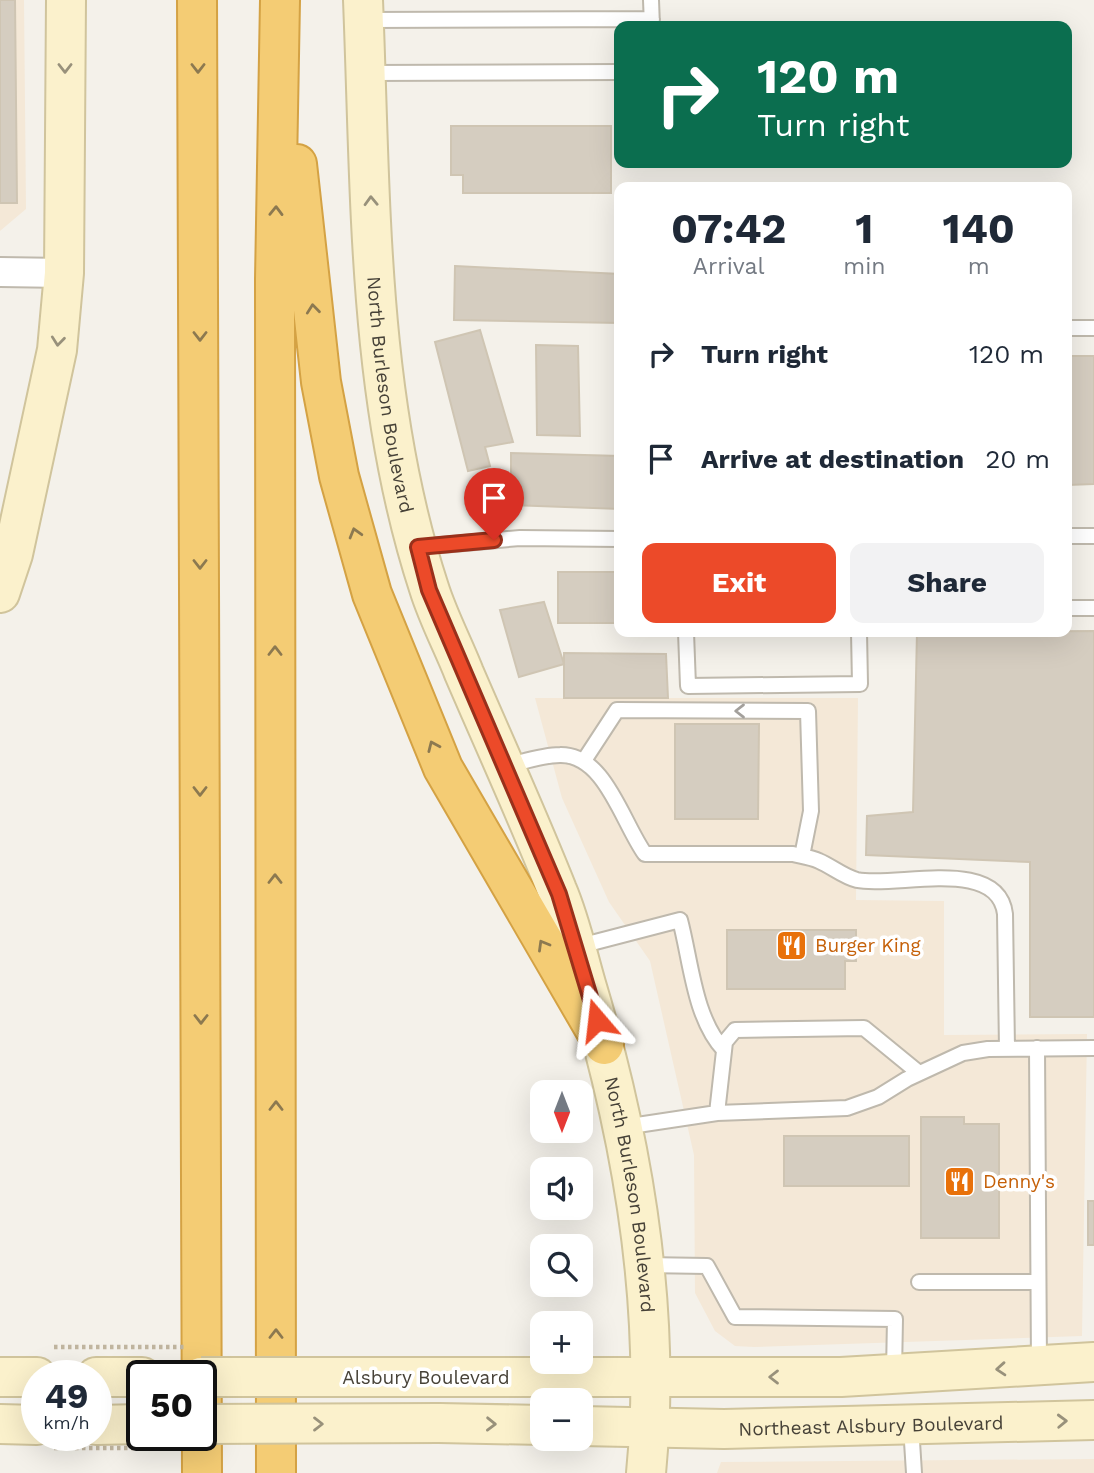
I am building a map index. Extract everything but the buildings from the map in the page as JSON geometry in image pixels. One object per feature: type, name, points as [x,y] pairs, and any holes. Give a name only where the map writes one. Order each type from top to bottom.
[{"type":"highway","points":[[197,0],[201,1360]]},
{"type":"highway","points":[[280,0],[321,382],[339,476],[372,594],[443,768],[604,1045]]},
{"type":"highway","points":[[276,1462],[275,279],[280,0]]},
{"type":"main road","points":[[0,593],[13,554],[57,349],[64,273],[65,0]]},
{"type":"main road","name":"North Burleson Boulevard","points":[[364,10],[374,270],[381,359],[396,463],[429,590],[559,894],[604,1045],[621,1127],[643,1265],[650,1377],[650,1428],[646,1473]]},
{"type":"main road","points":[[650,1377],[894,1376],[1094,1362]]},
{"type":"main road","points":[[0,1377],[21,1377]]},
{"type":"main road","name":"Alsbury Boulevard","points":[[217,1377],[650,1377]]},
{"type":"main road","name":"Northeast Alsbury Boulevard","points":[[650,1428],[1094,1420]]},
{"type":"main road","points":[[217,1448],[439,1423],[530,1425]]},
{"type":"main road","points":[[0,1424],[21,1425]]},
{"type":"main road","points":[[593,1426],[650,1428]]},
{"type":"street","points":[[0,272],[64,273]]},
{"type":"lane","points":[[651,0],[652,21]]},
{"type":"lane","points":[[364,10],[614,21]]},
{"type":"lane","points":[[366,73],[614,72]]},
{"type":"lane","points":[[1072,328],[1094,328]]},
{"type":"lane","points":[[1072,536],[1094,536]]},
{"type":"lane","points":[[418,547],[520,538],[614,539]]},
{"type":"lane","points":[[1072,608],[1094,608]]},
{"type":"lane","points":[[686,637],[688,686],[860,684],[859,637]]},
{"type":"lane","points":[[585,759],[617,710],[808,711],[811,811],[802,856]]},
{"type":"lane","points":[[505,767],[561,755],[585,759],[606,784],[630,833],[645,854],[802,856],[817,859],[857,880],[968,881],[988,886],[999,894],[1005,914],[1007,1049]]},
{"type":"lane","points":[[575,947],[680,920],[704,1017],[712,1037],[724,1050]]},
{"type":"lane","points":[[717,1113],[725,1041],[735,1030],[864,1028],[919,1073]]},
{"type":"lane","points":[[1037,1048],[1039,1367]]},
{"type":"lane","points":[[621,1127],[717,1113],[847,1108],[878,1097],[919,1073],[963,1053],[1007,1049],[1094,1048]]},
{"type":"lane","points":[[643,1265],[707,1266],[735,1317],[895,1319],[894,1376]]},
{"type":"lane","points":[[919,1282],[1038,1282]]},
{"type":"lane","points":[[911,1424],[914,1473]]},
{"type":"shaded area","points":[[0,0],[24,0],[26,209],[0,231]]},
{"type":"shaded area","points":[[535,698],[858,698],[856,900],[944,901],[944,1035],[1087,1034],[1082,1336],[754,1347],[735,1346],[715,1331],[695,1293],[694,1155],[650,961],[609,902],[562,798]]},
{"type":"shaded area","points":[[1094,1459],[1094,1473],[717,1473],[721,1462]]},
{"type":"place","name":"Burger King","points":[[792,945]]},
{"type":"place","name":"Denny's","points":[[960,1181]]},
{"type":"route","points":[[494,540],[418,547],[429,590],[559,894],[597,1020]]}]
